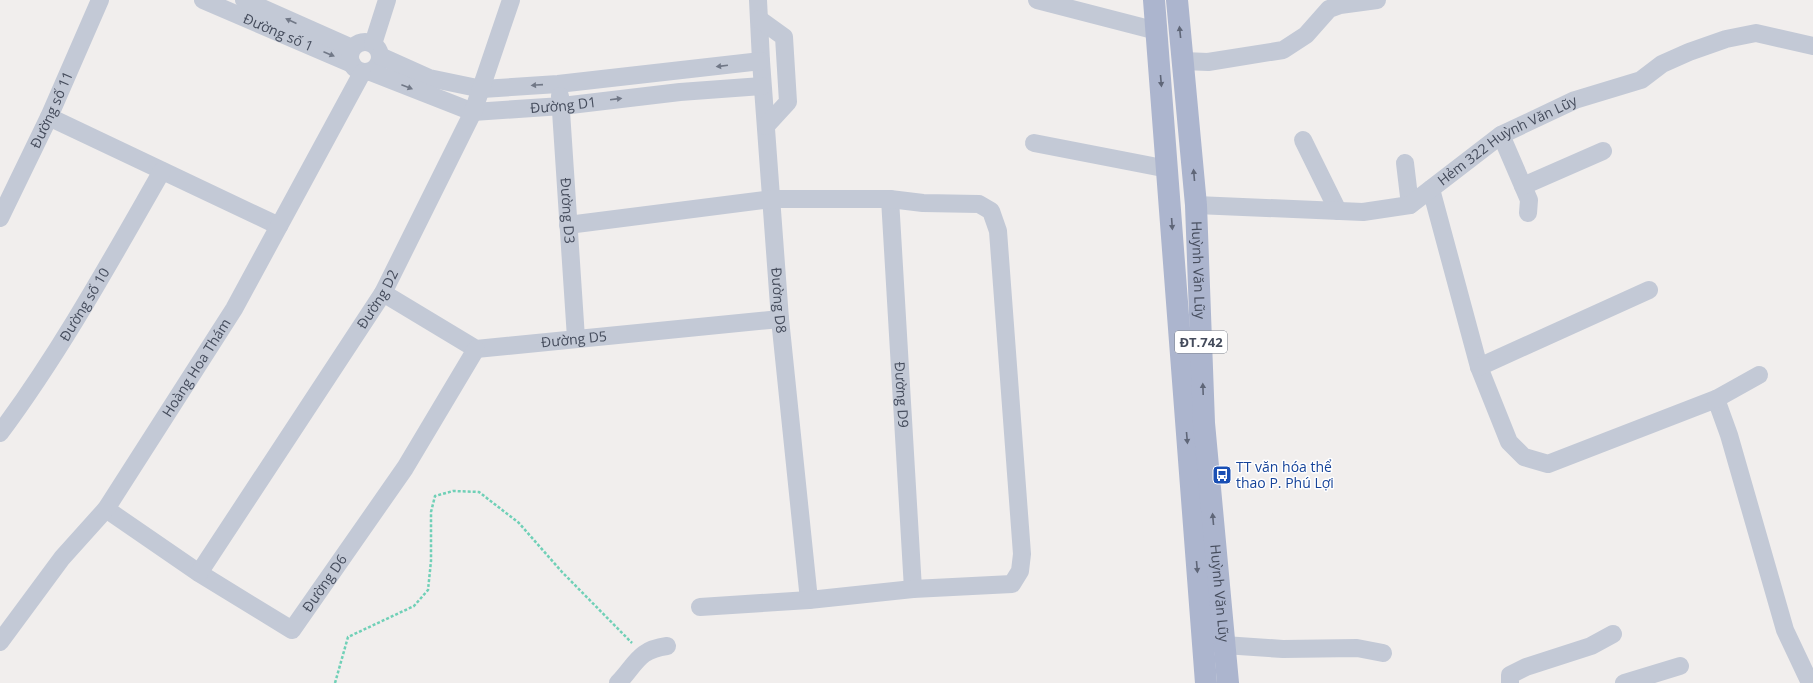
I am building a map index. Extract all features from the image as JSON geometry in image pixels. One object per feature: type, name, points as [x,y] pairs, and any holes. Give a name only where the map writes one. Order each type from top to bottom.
[{"type":"main road","name":"Huỳnh Văn Lũy","points":[[1154,0],[1206,683]]},
{"type":"main road","name":"Huỳnh Văn Lũy","points":[[1177,0],[1196,205],[1204,423],[1228,683]]},
{"type":"street","name":"Đường số 11","points":[[0,218],[48,117],[100,0]]},
{"type":"street","name":"Đường số 1","points":[[203,0],[359,64]]},
{"type":"street","name":"Đường số 1","points":[[244,0],[359,64]]},
{"type":"street","points":[[359,64],[358,42],[366,41],[376,50],[387,0]]},
{"type":"street","name":"Đường D2","points":[[199,574],[383,293],[472,112],[482,89],[511,0]]},
{"type":"street","name":"Đường D8","points":[[758,0],[762,86],[772,199],[780,319],[808,600]]},
{"type":"street","points":[[1037,0],[1156,31]]},
{"type":"street","points":[[1183,62],[1208,62],[1283,50],[1306,35],[1329,9],[1340,4],[1377,0]]},
{"type":"street","points":[[759,19],[784,37],[788,102],[766,126]]},
{"type":"street","name":"Hẻm 322 Huỳnh Văn Lũy","points":[[1410,206],[1501,135],[1575,100],[1641,80],[1662,64],[1689,52],[1726,39],[1756,34],[1813,46]]},
{"type":"street","name":"Hoàng Hoa Thám","points":[[0,642],[62,558],[106,509],[234,309],[279,226],[359,64],[378,68],[376,50]]},
{"type":"street","name":"Đường D1","points":[[376,50],[429,78],[482,89],[558,84],[676,72],[761,61]]},
{"type":"street","name":"Đường D1","points":[[359,64],[472,112],[562,106],[680,92],[762,86]]},
{"type":"street","points":[[676,72],[680,92]]},
{"type":"street","name":"Đường D3","points":[[558,84],[562,106],[576,338]]},
{"type":"street","points":[[48,117],[279,226]]},
{"type":"street","points":[[1501,135],[1529,200],[1528,213]]},
{"type":"street","points":[[1303,140],[1338,211]]},
{"type":"street","points":[[1034,143],[1168,169]]},
{"type":"street","points":[[1523,186],[1603,151]]},
{"type":"street","points":[[1196,205],[1363,212],[1410,206],[1405,163]]},
{"type":"street","name":"Đường số 10","points":[[0,433],[21,405],[100,281],[162,171]]},
{"type":"street","points":[[1431,189],[1479,367],[1509,442],[1524,457],[1548,464],[1716,399],[1759,375]]},
{"type":"street","points":[[568,225],[772,199],[890,199],[923,203],[979,204],[990,211],[998,231],[1022,554],[1020,571],[1012,584],[913,589],[808,600],[700,607]]},
{"type":"street","name":"Đường D9","points":[[890,199],[913,589]]},
{"type":"street","points":[[1479,367],[1649,290]]},
{"type":"street","points":[[383,293],[476,349]]},
{"type":"street","name":"Đường D5","points":[[476,349],[780,319]]},
{"type":"street","name":"Đường D6","points":[[106,509],[199,574],[292,630],[405,468],[476,349]]},
{"type":"street","points":[[1716,399],[1729,435],[1785,630],[1810,683]]},
{"type":"street","points":[[1510,683],[1510,675],[1526,667],[1591,646],[1613,634]]},
{"type":"street","points":[[1224,645],[1283,649],[1357,648],[1383,653]]},
{"type":"street","points":[[618,683],[642,654],[653,648],[667,646]]},
{"type":"street","points":[[1624,683],[1680,666]]},
{"type":"path","points":[[335,683],[348,637],[414,606],[428,590],[433,504],[435,496],[453,491],[479,492],[519,523],[562,572],[642,654]]},
{"type":"place","name":"TT văn hóa thể thao P. Phú Lợi","points":[[1222,475]]}]
